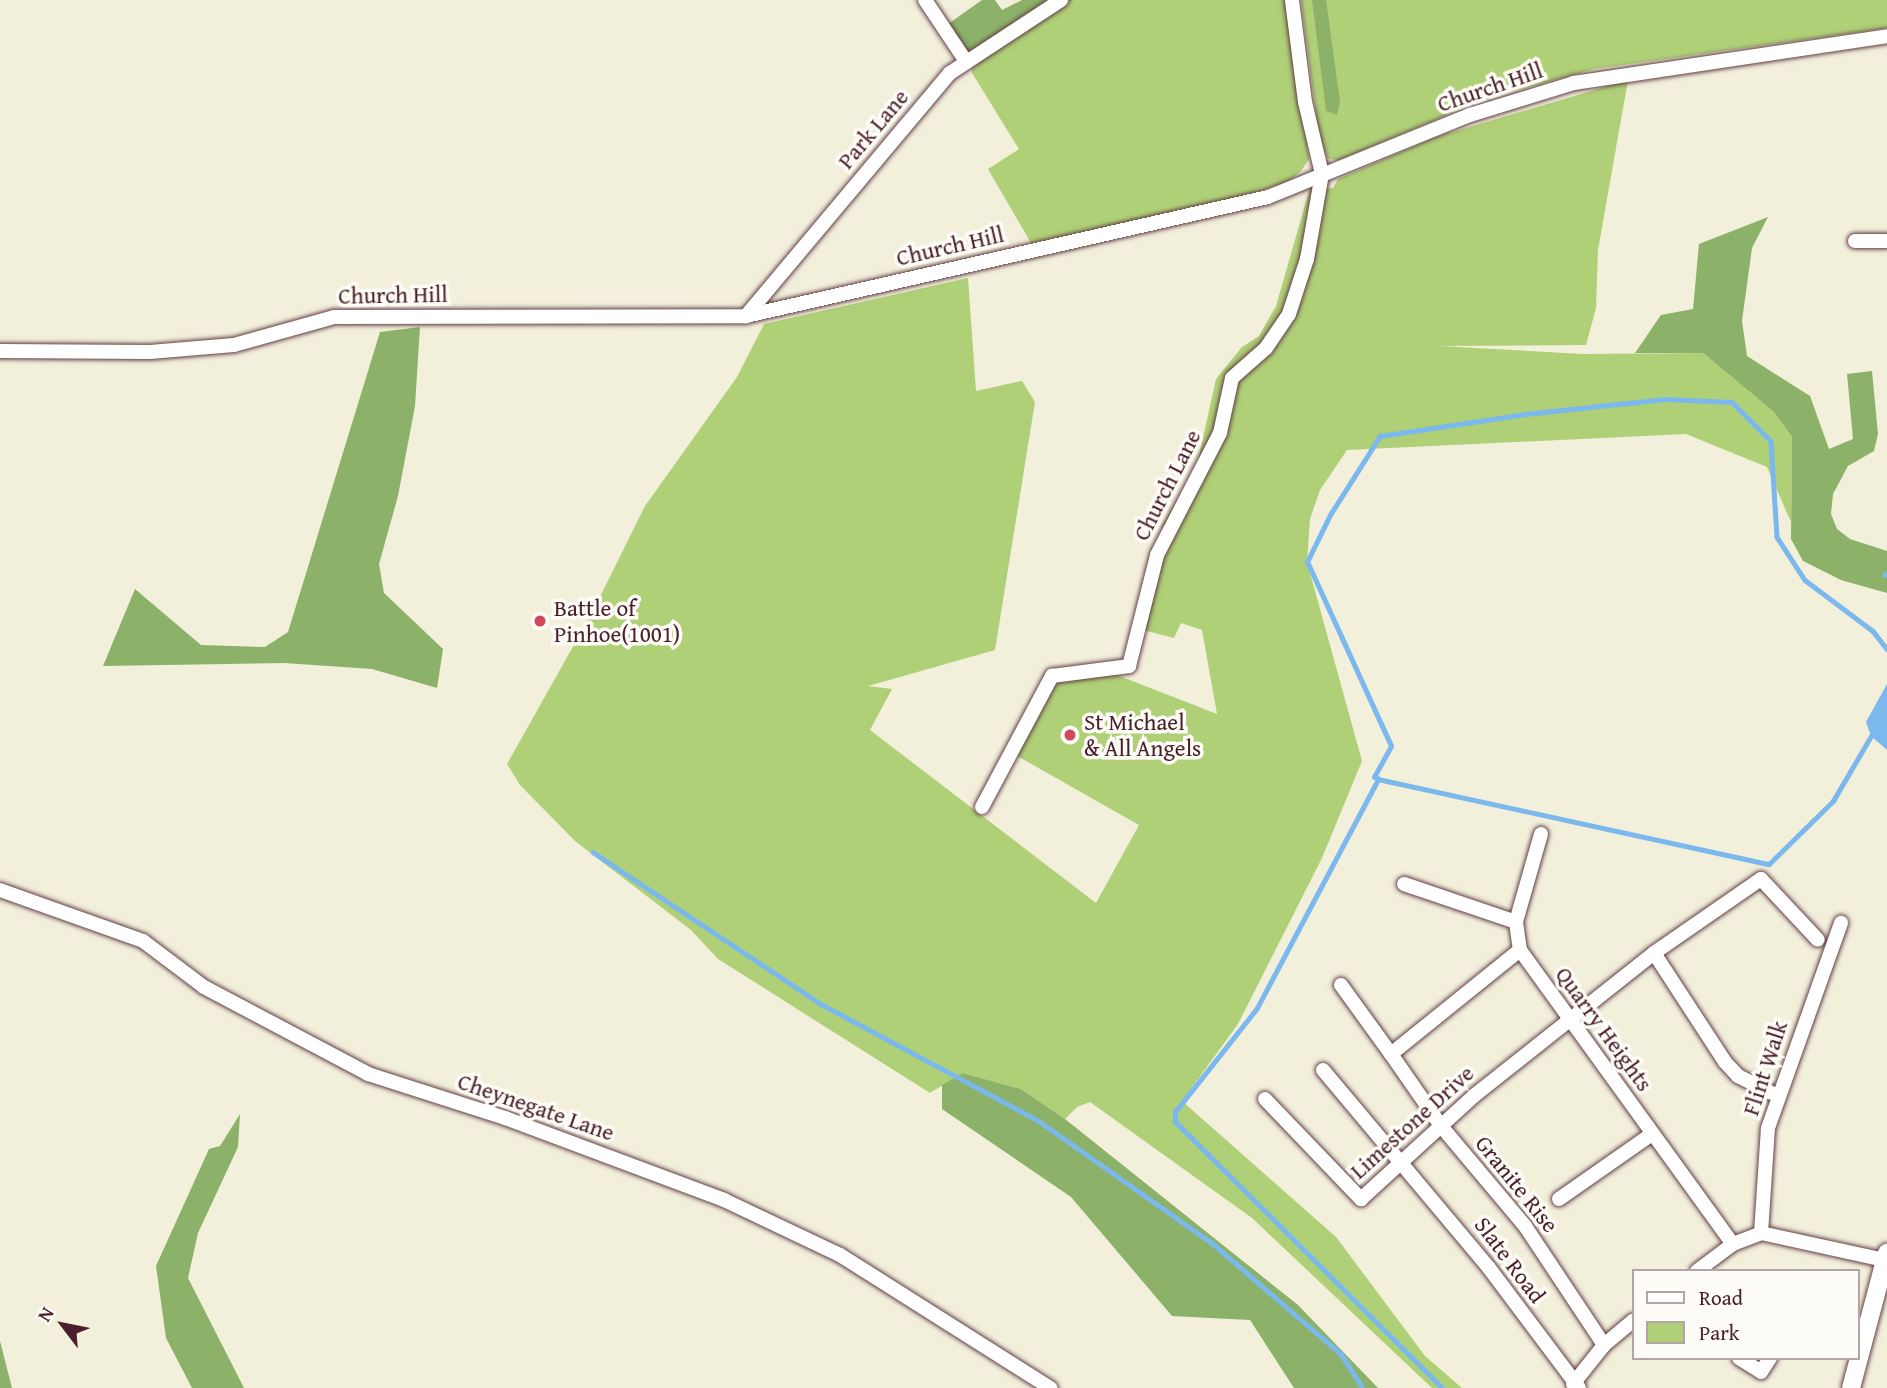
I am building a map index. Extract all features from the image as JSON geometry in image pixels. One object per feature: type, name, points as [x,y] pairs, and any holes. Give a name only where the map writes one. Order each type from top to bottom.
[{"type":"street","points":[[925,0],[965,60]]},
{"type":"street","name":"Park Lane","points":[[746,316],[965,60],[1061,0]]},
{"type":"street","name":"Church Lane","points":[[982,807],[1052,676],[1129,666],[1157,555],[1220,433],[1232,378],[1266,348],[1289,314],[1307,259],[1322,174],[1305,102],[1292,0]]},
{"type":"street","name":"Church Hill","points":[[0,351],[150,352],[234,345],[334,317],[746,316],[1195,217],[1268,197],[1470,115],[1574,83],[1887,36]]},
{"type":"street","points":[[1855,241],[1887,241]]},
{"type":"street","name":"Quarry Heights","points":[[1541,834],[1516,922],[1520,950],[1732,1244]]},
{"type":"street","name":"Limestone Drive","points":[[1265,1099],[1361,1199],[1441,1126],[1654,953],[1761,879],[1818,940]]},
{"type":"street","points":[[1404,884],[1516,922]]},
{"type":"street","name":"Cheynegate Lane","points":[[0,890],[143,941],[204,987],[368,1074],[593,1150],[770,1222],[840,1255],[1050,1388]]},
{"type":"street","name":"Flint Walk","points":[[1761,1233],[1768,1128],[1841,923]]},
{"type":"street","points":[[1341,985],[1391,1054],[1520,950]]},
{"type":"street","points":[[1654,953],[1725,1062],[1738,1076],[1771,1093]]},
{"type":"street","name":"Granite Rise","points":[[1391,1054],[1441,1126],[1525,1226],[1604,1345]]},
{"type":"street","name":"Slate Road","points":[[1322,1070],[1489,1268],[1576,1386]]},
{"type":"street","points":[[1559,1199],[1652,1134]]},
{"type":"street","points":[[1700,1269],[1732,1244],[1761,1233],[1886,1256],[1859,1358]]},
{"type":"street","points":[[1576,1386],[1604,1345],[1632,1322]]},
{"type":"street","points":[[1743,1360],[1761,1372],[1769,1360]]},
{"type":"street","points":[[1851,1388],[1858,1360]]},
{"type":"green space","points":[[982,0],[995,0],[1002,10],[1022,0],[1074,0],[971,62],[948,24]]},
{"type":"green space","points":[[1074,0],[1289,0],[1309,159],[1301,171],[1288,182],[1193,212],[1031,243],[988,169],[1019,149],[972,73],[971,62]]},
{"type":"green space","points":[[1301,0],[1887,0],[1887,28],[1594,69],[1483,100],[1339,160],[1328,159],[1319,137]]},
{"type":"green space","points":[[1312,0],[1326,0],[1340,102],[1337,115],[1326,111]]},
{"type":"green space","points":[[1628,80],[1598,250],[1596,308],[1586,345],[1439,346],[1583,354],[1703,353],[1774,412],[1792,437],[1791,522],[1767,467],[1686,434],[1347,450],[1320,490],[1310,519],[1307,562],[1362,761],[1322,858],[1238,1024],[1182,1101],[1336,1237],[1425,1356],[1462,1388],[1432,1388],[1252,1218],[1090,1102],[1077,1107],[1065,1119],[1021,1089],[963,1073],[930,1093],[718,959],[691,930],[575,841],[520,785],[507,764],[593,611],[645,506],[737,377],[764,324],[968,278],[976,391],[1022,381],[1035,402],[995,650],[868,686],[892,689],[870,730],[1096,903],[1139,825],[1012,753],[1052,676],[1117,675],[1217,714],[1202,630],[1181,623],[1174,638],[1143,630],[1169,537],[1161,527],[1197,465],[1216,379],[1242,347],[1259,336],[1276,306],[1309,191],[1333,188],[1338,179],[1436,137]]},
{"type":"green space","points":[[1768,217],[1752,248],[1742,321],[1747,356],[1810,396],[1829,449],[1853,439],[1847,374],[1872,371],[1878,434],[1874,451],[1848,466],[1833,494],[1831,514],[1837,529],[1850,539],[1887,551],[1887,593],[1841,580],[1803,561],[1791,539],[1792,437],[1774,412],[1703,353],[1635,353],[1661,315],[1693,309],[1699,244]]},
{"type":"green space","points":[[420,327],[415,406],[398,496],[379,564],[384,593],[443,649],[437,688],[372,669],[284,663],[103,666],[135,589],[201,645],[265,647],[288,632],[380,332]]},
{"type":"green space","points":[[963,1073],[1021,1089],[1065,1119],[1298,1305],[1378,1388],[1294,1388],[1250,1320],[1172,1316],[1071,1197],[942,1109],[942,1085]]},
{"type":"green space","points":[[240,1114],[238,1147],[198,1233],[188,1278],[244,1388],[192,1388],[166,1338],[156,1266],[209,1149],[220,1146]]},
{"type":"green space","points":[[0,1341],[12,1388],[0,1388]]},
{"type":"water","points":[[1887,684],[1887,750],[1871,736],[1866,722]]},
{"type":"waterway","points":[[1442,1388],[1175,1122],[1175,1112],[1257,1008],[1378,779],[1374,777],[1391,746],[1307,562],[1330,515],[1380,436],[1525,414],[1665,399],[1732,402],[1771,441],[1777,537],[1805,580],[1873,631],[1887,649]]},
{"type":"waterway","points":[[1378,779],[1769,864],[1833,801],[1871,736]]},
{"type":"waterway","points":[[593,852],[821,1004],[1039,1121],[1212,1243],[1341,1354],[1363,1388]]},
{"type":"place","name":"Battle of Pinhoe(1001)","points":[[540,621]]},
{"type":"place","name":"St Michael & All Angels","points":[[1070,735]]}]
